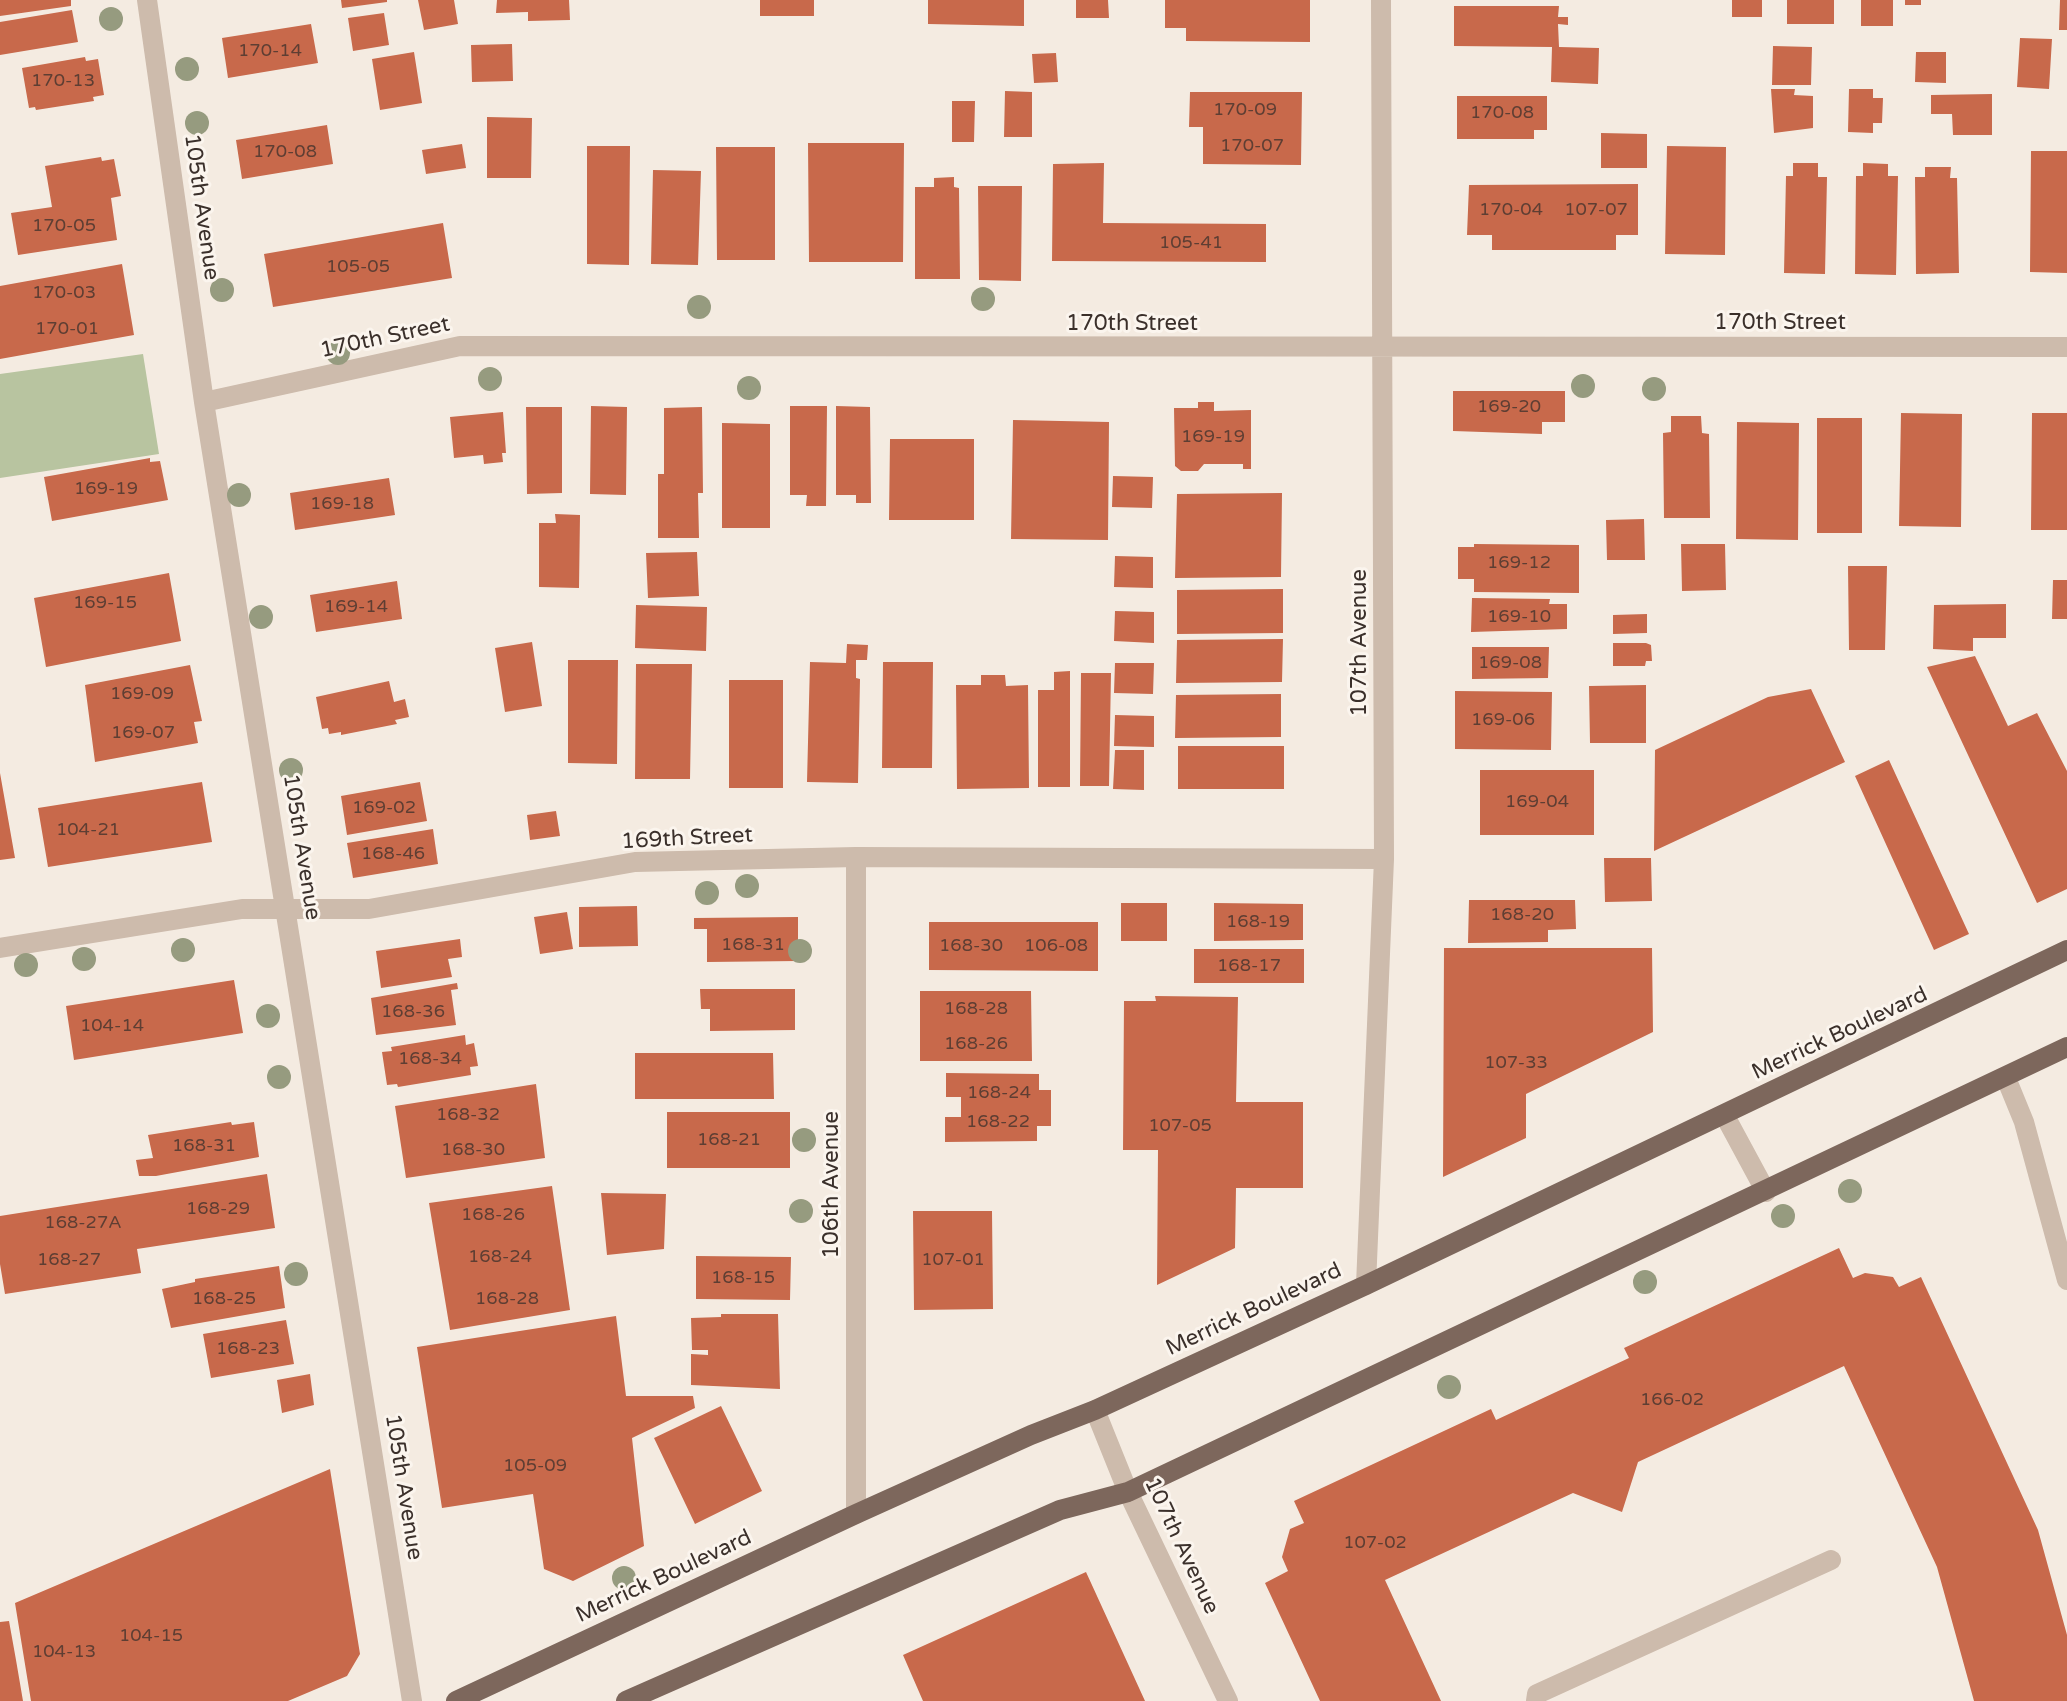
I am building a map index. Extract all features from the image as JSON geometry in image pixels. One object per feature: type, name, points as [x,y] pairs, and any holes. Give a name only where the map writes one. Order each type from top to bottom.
[{"type":"main road","name":"Merrick Boulevard","points":[[456,1701],[856,1514],[1095,1410],[1366,1285],[2067,950]]},
{"type":"main road","points":[[626,1701],[1060,1510],[1128,1492],[2067,1047]]},
{"type":"street","name":"105th Avenue","points":[[147,0],[204,402],[412,1701]]},
{"type":"street","name":"107th Avenue","points":[[1366,1285],[1384,859],[1381,0]]},
{"type":"street","name":"170th Street","points":[[204,402],[460,346],[2067,347]]},
{"type":"street","name":"169th Street","points":[[0,948],[242,909],[287,912],[369,909],[635,862],[856,857],[1384,859]]},
{"type":"street","name":"106th Avenue","points":[[856,857],[856,1514]]},
{"type":"street","points":[[2006,1078],[2024,1122],[2067,1280]]},
{"type":"street","points":[[1725,1116],[1766,1192]]},
{"type":"street","name":"107th Avenue","points":[[1095,1410],[1128,1492],[1228,1701]]},
{"type":"street","points":[[1536,1701],[1537,1694],[1831,1560]]},
{"type":"green space","points":[[143,354],[159,454],[0,478],[0,374]]},
{"type":"building","points":[[0,0],[71,0],[71,6],[0,16]]},
{"type":"building","points":[[341,0],[387,0],[387,2],[342,8]]},
{"type":"building","points":[[418,0],[454,0],[458,24],[424,30]]},
{"type":"building","points":[[497,0],[569,0],[570,20],[528,21],[528,12],[496,13]]},
{"type":"building","points":[[760,0],[814,0],[814,16],[760,16]]},
{"type":"building","points":[[928,0],[1024,0],[1024,26],[928,24]]},
{"type":"building","points":[[1076,0],[1108,0],[1109,18],[1076,18]]},
{"type":"building","points":[[1165,0],[1310,0],[1310,42],[1186,41],[1186,28],[1165,28]]},
{"type":"building","points":[[1732,0],[1762,0],[1762,17],[1732,17]]},
{"type":"building","points":[[1787,0],[1834,0],[1834,24],[1787,24]]},
{"type":"building","points":[[1861,0],[1893,0],[1893,26],[1861,26]]},
{"type":"building","points":[[1905,0],[1921,0],[1921,5],[1905,5]]},
{"type":"building","points":[[2060,0],[2067,0],[2067,30],[2059,30]]},
{"type":"building","points":[[1454,6],[1559,6],[1558,17],[1568,17],[1568,25],[1558,24],[1559,47],[1599,48],[1598,84],[1551,82],[1552,47],[1454,46]]},
{"type":"building","points":[[72,10],[78,42],[0,55],[0,22]]},
{"type":"building","points":[[384,13],[389,45],[353,51],[348,18]]},
{"type":"building","points":[[311,24],[318,63],[228,78],[222,38]]},
{"type":"building","points":[[2020,38],[2052,39],[2049,89],[2017,87]]},
{"type":"building","points":[[512,44],[513,81],[472,82],[471,45]]},
{"type":"building","points":[[1773,46],[1812,47],[1811,85],[1772,85]]},
{"type":"building","points":[[414,52],[422,103],[380,110],[372,59]]},
{"type":"building","points":[[1916,52],[1946,52],[1946,83],[1915,82]]},
{"type":"building","points":[[1056,53],[1058,82],[1034,83],[1032,54]]},
{"type":"building","points":[[85,57],[86,61],[98,59],[104,95],[93,97],[94,101],[36,110],[35,107],[29,108],[22,68]]},
{"type":"building","points":[[1771,89],[1795,89],[1794,95],[1813,96],[1813,128],[1774,133]]},
{"type":"building","points":[[1849,89],[1873,89],[1873,98],[1883,98],[1882,123],[1873,123],[1873,133],[1848,132]]},
{"type":"building","points":[[1005,91],[1032,92],[1032,137],[1004,137]]},
{"type":"building","points":[[1190,92],[1302,92],[1301,165],[1203,164],[1203,127],[1189,127]]},
{"type":"building","points":[[1992,94],[1992,135],[1953,135],[1952,114],[1931,114],[1931,95]]},
{"type":"building","points":[[1457,96],[1547,96],[1547,130],[1534,130],[1534,139],[1457,139]]},
{"type":"building","points":[[952,101],[975,101],[974,142],[952,142]]},
{"type":"building","points":[[487,117],[532,118],[531,178],[487,178]]},
{"type":"building","points":[[327,125],[333,164],[242,179],[236,140]]},
{"type":"building","points":[[1601,133],[1647,134],[1647,168],[1601,168]]},
{"type":"building","points":[[808,143],[904,143],[903,262],[809,262]]},
{"type":"building","points":[[462,144],[466,168],[426,174],[422,150]]},
{"type":"building","points":[[587,146],[630,146],[629,265],[587,264]]},
{"type":"building","points":[[1667,146],[1726,147],[1725,255],[1665,254]]},
{"type":"building","points":[[716,147],[775,147],[775,260],[717,260]]},
{"type":"building","points":[[2031,151],[2067,151],[2067,273],[2030,272]]},
{"type":"building","points":[[101,157],[102,161],[114,159],[121,196],[111,198],[117,240],[18,255],[11,213],[52,207],[45,166]]},
{"type":"building","points":[[1104,163],[1103,223],[1266,224],[1266,262],[1052,261],[1053,164]]},
{"type":"building","points":[[1793,163],[1818,163],[1818,177],[1827,177],[1825,274],[1784,273],[1786,176],[1793,176]]},
{"type":"building","points":[[1863,163],[1888,164],[1888,176],[1898,176],[1896,275],[1855,274],[1856,176],[1863,176]]},
{"type":"building","points":[[1925,167],[1951,167],[1950,178],[1957,178],[1959,273],[1916,274],[1915,177],[1925,177]]},
{"type":"building","points":[[653,170],[701,171],[698,265],[651,264]]},
{"type":"building","points":[[954,177],[954,187],[959,188],[960,279],[915,279],[915,187],[934,187],[934,178]]},
{"type":"building","points":[[1638,184],[1638,235],[1616,235],[1616,250],[1492,250],[1492,235],[1467,235],[1469,185]]},
{"type":"building","points":[[978,186],[1022,186],[1021,281],[979,280]]},
{"type":"building","points":[[443,223],[452,278],[273,307],[264,254]]},
{"type":"building","points":[[122,264],[134,335],[0,359],[0,286]]},
{"type":"building","points":[[1453,391],[1565,391],[1565,422],[1542,422],[1542,434],[1453,431]]},
{"type":"building","points":[[1198,402],[1214,402],[1214,411],[1251,410],[1251,469],[1243,469],[1243,464],[1204,464],[1198,471],[1181,471],[1175,466],[1174,408],[1198,408]]},
{"type":"building","points":[[591,406],[627,407],[626,495],[590,494]]},
{"type":"building","points":[[790,406],[827,406],[826,506],[806,506],[807,495],[790,495]]},
{"type":"building","points":[[836,406],[870,407],[871,503],[856,503],[856,495],[836,495]]},
{"type":"building","points":[[526,407],[562,407],[562,493],[527,494]]},
{"type":"building","points":[[702,407],[703,493],[698,493],[699,538],[658,538],[658,474],[664,474],[664,408]]},
{"type":"building","points":[[503,412],[506,453],[502,453],[503,462],[484,464],[483,455],[454,458],[450,417]]},
{"type":"building","points":[[1901,413],[1962,414],[1961,527],[1899,526]]},
{"type":"building","points":[[2032,413],[2067,413],[2067,530],[2031,530]]},
{"type":"building","points":[[1671,416],[1701,416],[1702,433],[1709,434],[1710,518],[1664,518],[1663,433],[1671,432]]},
{"type":"building","points":[[1817,418],[1862,418],[1862,533],[1817,533]]},
{"type":"building","points":[[1013,420],[1109,422],[1108,540],[1011,539]]},
{"type":"building","points":[[1737,422],[1799,423],[1798,540],[1736,539]]},
{"type":"building","points":[[722,423],[770,424],[770,528],[722,528]]},
{"type":"building","points":[[890,439],[974,439],[974,520],[889,520]]},
{"type":"building","points":[[150,458],[150,462],[160,461],[168,500],[52,521],[44,477]]},
{"type":"building","points":[[1113,476],[1153,477],[1152,508],[1112,507]]},
{"type":"building","points":[[389,478],[395,515],[295,530],[290,493]]},
{"type":"building","points":[[1282,493],[1281,577],[1175,578],[1177,494]]},
{"type":"building","points":[[555,514],[580,515],[579,588],[539,587],[539,523],[556,523]]},
{"type":"building","points":[[1644,519],[1645,560],[1607,560],[1606,520]]},
{"type":"building","points":[[1474,544],[1579,545],[1579,593],[1474,592],[1474,579],[1458,579],[1458,547],[1474,547]]},
{"type":"building","points":[[1681,544],[1725,544],[1726,590],[1682,591]]},
{"type":"building","points":[[697,552],[699,596],[648,598],[646,553]]},
{"type":"building","points":[[1115,556],[1153,557],[1153,588],[1114,587]]},
{"type":"building","points":[[1848,566],[1887,566],[1885,650],[1849,650]]},
{"type":"building","points":[[169,573],[181,641],[46,667],[34,598]]},
{"type":"building","points":[[2053,580],[2067,580],[2067,619],[2052,619]]},
{"type":"building","points":[[397,581],[402,619],[316,632],[310,595]]},
{"type":"building","points":[[1283,589],[1283,633],[1177,634],[1177,590]]},
{"type":"building","points":[[1472,598],[1550,599],[1549,604],[1567,604],[1567,629],[1471,632]]},
{"type":"building","points":[[2006,604],[2006,638],[1973,638],[1973,651],[1933,649],[1934,605]]},
{"type":"building","points":[[636,605],[707,607],[706,651],[635,648]]},
{"type":"building","points":[[1115,611],[1154,612],[1154,643],[1114,641]]},
{"type":"building","points":[[1647,614],[1647,633],[1613,634],[1613,615]]},
{"type":"building","points":[[1283,639],[1282,682],[1176,683],[1177,640]]},
{"type":"building","points":[[532,642],[542,706],[505,712],[495,648]]},
{"type":"building","points":[[1613,643],[1651,645],[1652,661],[1646,661],[1645,666],[1613,666]]},
{"type":"building","points":[[847,644],[868,645],[867,660],[856,660],[856,678],[860,679],[858,783],[807,782],[810,662],[846,663]]},
{"type":"building","points":[[1472,647],[1549,647],[1548,678],[1472,679]]},
{"type":"building","points":[[1975,656],[2008,726],[2037,713],[2067,771],[2067,889],[2037,903],[1927,667]]},
{"type":"building","points":[[568,660],[618,660],[617,764],[568,763]]},
{"type":"building","points":[[883,662],[933,662],[932,768],[882,768]]},
{"type":"building","points":[[1115,663],[1154,663],[1153,694],[1114,693]]},
{"type":"building","points":[[636,664],[692,664],[690,779],[635,779]]},
{"type":"building","points":[[190,665],[202,721],[194,722],[198,743],[95,762],[85,685]]},
{"type":"building","points":[[1070,671],[1070,787],[1038,787],[1038,690],[1054,690],[1054,672]]},
{"type":"building","points":[[1081,673],[1111,673],[1109,786],[1080,786]]},
{"type":"building","points":[[981,675],[1005,675],[1006,686],[1028,685],[1029,788],[957,789],[956,685],[981,685]]},
{"type":"building","points":[[729,680],[783,680],[783,788],[729,788]]},
{"type":"building","points":[[389,681],[394,702],[405,699],[409,717],[395,720],[397,724],[341,735],[341,732],[329,734],[328,728],[322,729],[316,697]]},
{"type":"building","points":[[1646,685],[1646,743],[1590,743],[1589,686]]},
{"type":"building","points":[[1811,689],[1845,762],[1654,851],[1655,750],[1768,697]]},
{"type":"building","points":[[1455,691],[1552,692],[1551,750],[1455,749]]},
{"type":"building","points":[[1281,694],[1281,737],[1175,738],[1176,695]]},
{"type":"building","points":[[1115,715],[1154,716],[1154,747],[1114,746]]},
{"type":"building","points":[[1178,746],[1284,746],[1284,789],[1178,789]]},
{"type":"building","points":[[1115,750],[1144,750],[1144,790],[1113,789]]},
{"type":"building","points":[[1889,760],[1969,934],[1934,950],[1855,776]]},
{"type":"building","points":[[1480,770],[1594,770],[1594,835],[1480,835]]},
{"type":"building","points":[[0,773],[15,858],[0,860]]},
{"type":"building","points":[[202,782],[212,842],[48,867],[38,808]]},
{"type":"building","points":[[420,782],[427,821],[347,835],[341,796]]},
{"type":"building","points":[[556,811],[560,836],[530,840],[527,815]]},
{"type":"building","points":[[433,829],[438,864],[353,878],[347,843]]},
{"type":"building","points":[[1604,858],[1651,858],[1652,901],[1605,902]]},
{"type":"building","points":[[1469,900],[1575,900],[1576,929],[1548,930],[1548,942],[1468,943]]},
{"type":"building","points":[[1121,903],[1167,903],[1167,941],[1121,941]]},
{"type":"building","points":[[1214,903],[1303,904],[1303,940],[1214,941]]},
{"type":"building","points":[[637,906],[638,946],[579,947],[579,907]]},
{"type":"building","points":[[567,912],[573,949],[540,954],[534,917]]},
{"type":"building","points":[[798,917],[798,961],[707,962],[707,929],[694,929],[694,918]]},
{"type":"building","points":[[929,922],[1098,922],[1098,971],[929,970]]},
{"type":"building","points":[[460,939],[462,957],[448,959],[452,977],[381,988],[376,951]]},
{"type":"building","points":[[1444,948],[1652,948],[1653,1032],[1526,1094],[1526,1138],[1443,1177]]},
{"type":"building","points":[[1194,949],[1304,949],[1304,983],[1194,983]]},
{"type":"building","points":[[234,980],[243,1033],[74,1060],[66,1006]]},
{"type":"building","points":[[457,983],[458,989],[451,990],[456,1025],[376,1035],[371,998]]},
{"type":"building","points":[[700,989],[795,989],[795,1030],[710,1031],[710,1009],[701,1009]]},
{"type":"building","points":[[920,991],[1031,991],[1032,1061],[920,1061]]},
{"type":"building","points":[[1155,996],[1238,997],[1236,1102],[1303,1102],[1303,1188],[1236,1188],[1235,1248],[1157,1285],[1158,1150],[1123,1150],[1124,1001],[1156,1001]]},
{"type":"building","points":[[465,1035],[466,1045],[474,1043],[478,1066],[470,1067],[471,1075],[398,1087],[397,1084],[387,1085],[382,1052],[392,1051],[391,1047]]},
{"type":"building","points":[[635,1053],[773,1053],[774,1099],[635,1099]]},
{"type":"building","points":[[946,1073],[1039,1074],[1039,1090],[1051,1090],[1051,1126],[1037,1126],[1037,1141],[945,1142],[945,1117],[961,1117],[961,1097],[946,1097]]},
{"type":"building","points":[[536,1084],[545,1158],[406,1178],[395,1106]]},
{"type":"building","points":[[667,1112],[790,1112],[790,1168],[667,1168]]},
{"type":"building","points":[[231,1122],[232,1125],[254,1122],[259,1157],[156,1176],[139,1176],[136,1160],[153,1158],[148,1135]]},
{"type":"building","points":[[267,1174],[275,1228],[137,1249],[141,1273],[5,1294],[0,1264],[0,1216]]},
{"type":"building","points":[[552,1186],[570,1310],[450,1330],[429,1203]]},
{"type":"building","points":[[601,1193],[666,1194],[664,1249],[607,1255]]},
{"type":"building","points":[[913,1211],[992,1211],[993,1309],[914,1310]]},
{"type":"building","points":[[1839,1248],[1853,1278],[1865,1273],[1893,1277],[1899,1287],[1921,1277],[2038,1530],[2067,1635],[2067,1701],[1974,1701],[1937,1567],[1844,1366],[1638,1462],[1622,1512],[1573,1493],[1385,1580],[1441,1701],[1320,1701],[1265,1583],[1288,1571],[1282,1557],[1290,1529],[1304,1523],[1294,1501],[1491,1409],[1496,1420],[1629,1358],[1624,1348]]},
{"type":"building","points":[[696,1256],[791,1257],[790,1300],[696,1299]]},
{"type":"building","points":[[279,1266],[285,1308],[171,1328],[162,1289],[195,1282],[195,1279]]},
{"type":"building","points":[[721,1314],[778,1314],[780,1389],[691,1385],[691,1354],[708,1355],[708,1350],[692,1350],[691,1318],[721,1317]]},
{"type":"building","points":[[616,1316],[626,1396],[693,1396],[695,1408],[632,1438],[644,1546],[573,1581],[544,1569],[533,1494],[442,1508],[417,1347]]},
{"type":"building","points":[[286,1320],[294,1364],[211,1378],[203,1334]]},
{"type":"building","points":[[310,1374],[314,1405],[282,1413],[277,1380]]},
{"type":"building","points":[[721,1406],[762,1491],[695,1524],[654,1438]]},
{"type":"building","points":[[330,1469],[360,1654],[347,1676],[288,1701],[31,1701],[15,1603]]},
{"type":"building","points":[[1086,1572],[1145,1701],[923,1701],[903,1655]]},
{"type":"building","points":[[9,1621],[23,1701],[0,1701],[0,1622]]}]
